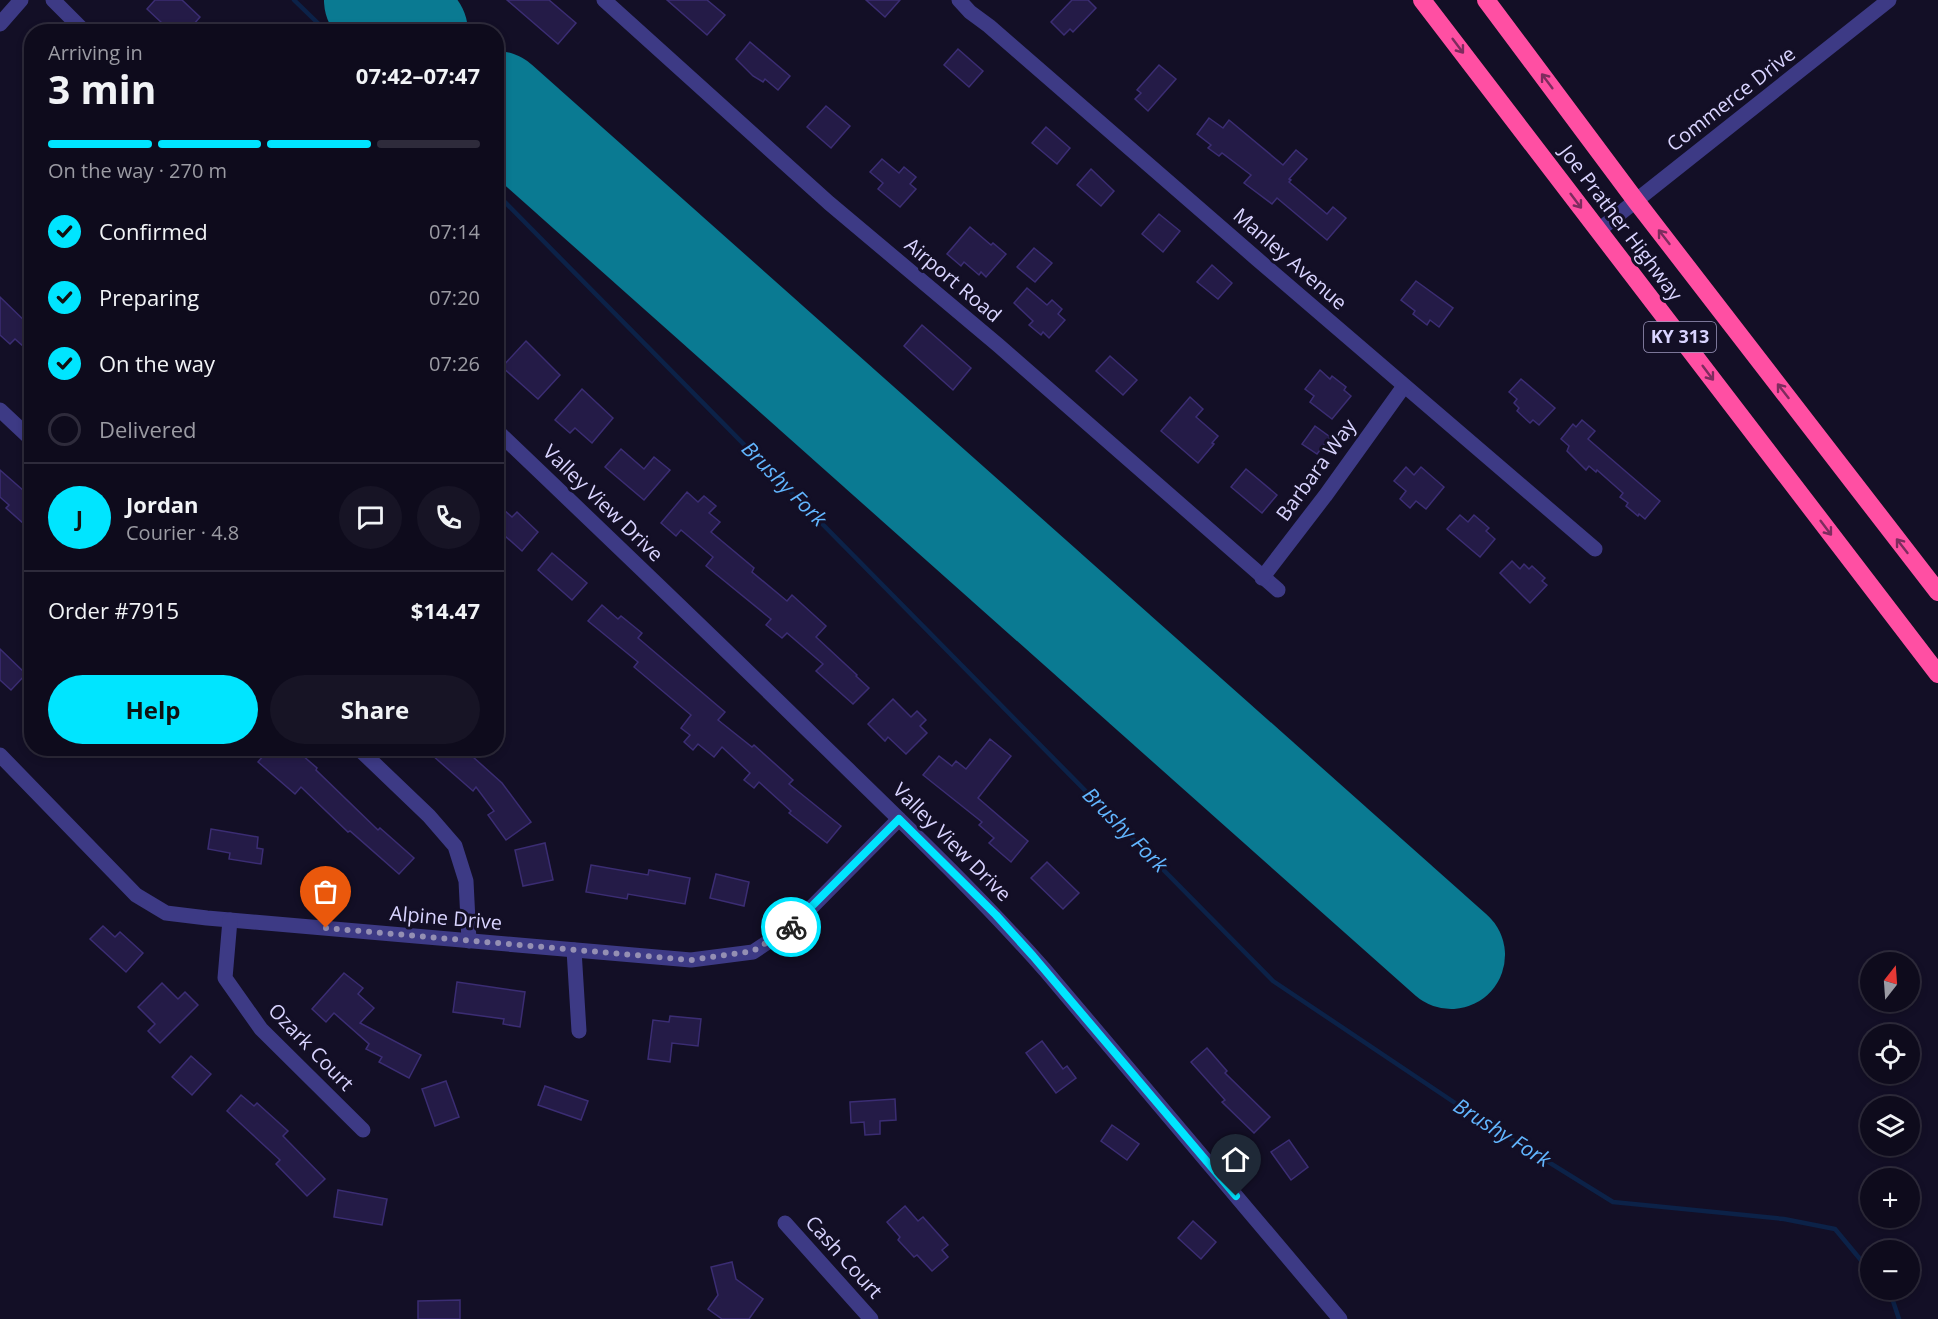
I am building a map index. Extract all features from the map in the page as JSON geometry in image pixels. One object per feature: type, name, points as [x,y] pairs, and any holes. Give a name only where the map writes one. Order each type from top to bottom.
[{"type":"highway","name":"Joe Prather Highway","points":[[1422,0],[1938,674]]},
{"type":"highway","name":"Joe Prather Highway","points":[[1486,0],[1636,201],[1938,592]]},
{"type":"street","points":[[0,24],[21,0]]},
{"type":"street","points":[[53,0],[77,24]]},
{"type":"street","name":"Airport Road","points":[[604,0],[829,203],[998,345],[1278,590]]},
{"type":"street","name":"Manley Avenue","points":[[959,0],[970,12],[1595,549]]},
{"type":"street","name":"Commerce Drive","points":[[1599,230],[1889,0]]},
{"type":"street","name":"Barbara Way","points":[[1262,578],[1325,496],[1404,386]]},
{"type":"street","points":[[0,410],[24,432]]},
{"type":"street","name":"Valley View Drive","points":[[504,438],[996,915],[1045,969],[1335,1317]]},
{"type":"street","name":"Alpine Drive","points":[[0,755],[136,895],[166,913],[691,960],[753,951],[795,924],[899,819]]},
{"type":"street","points":[[366,756],[429,816],[455,846],[466,881],[469,941]]},
{"type":"street","name":"Ozark Court","points":[[230,920],[225,978],[261,1029],[363,1130]]},
{"type":"street","points":[[574,950],[579,1031]]},
{"type":"street","name":"Cash Court","points":[[785,1223],[871,1319]]},
{"type":"building","points":[[155,0],[182,0],[200,17],[194,24],[161,24],[147,9]]},
{"type":"building","points":[[507,0],[549,0],[576,23],[558,44]]},
{"type":"building","points":[[667,0],[707,0],[725,15],[707,35]]},
{"type":"building","points":[[866,0],[900,0],[885,17]]},
{"type":"building","points":[[1072,0],[1088,0],[1096,8],[1073,32],[1070,29],[1064,35],[1051,22]]},
{"type":"building","points":[[750,42],[790,76],[778,90],[765,79],[763,82],[753,76],[736,59]]},
{"type":"building","points":[[958,49],[983,71],[969,87],[944,65]]},
{"type":"building","points":[[1159,65],[1176,79],[1148,111],[1135,99],[1141,93],[1137,90]]},
{"type":"building","points":[[826,106],[850,126],[831,148],[807,127]]},
{"type":"building","points":[[1209,118],[1223,128],[1229,120],[1283,165],[1296,150],[1307,159],[1289,179],[1291,180],[1289,182],[1327,214],[1333,207],[1346,218],[1327,240],[1277,198],[1272,204],[1244,183],[1251,175],[1222,153],[1219,156],[1208,148],[1211,145],[1197,134]]},
{"type":"building","points":[[1046,127],[1070,148],[1057,164],[1032,143]]},
{"type":"building","points":[[882,159],[899,173],[904,167],[916,177],[910,184],[916,189],[900,207],[878,189],[883,183],[870,172]]},
{"type":"building","points":[[1091,169],[1114,191],[1101,206],[1077,185]]},
{"type":"building","points":[[1159,214],[1180,231],[1163,252],[1142,234]]},
{"type":"building","points":[[970,227],[991,245],[993,243],[1006,254],[986,277],[981,272],[979,275],[964,262],[961,266],[947,254]]},
{"type":"building","points":[[1034,248],[1052,263],[1035,282],[1017,267]]},
{"type":"building","points":[[1212,265],[1232,283],[1218,299],[1197,282]]},
{"type":"building","points":[[1416,281],[1453,308],[1439,327],[1430,320],[1427,325],[1401,300]]},
{"type":"building","points":[[1027,288],[1047,305],[1052,300],[1062,309],[1058,314],[1065,320],[1049,338],[1043,332],[1041,335],[1029,325],[1033,321],[1014,303]]},
{"type":"building","points":[[0,297],[24,320],[24,347],[15,339],[10,344],[0,335]]},
{"type":"building","points":[[922,325],[971,368],[953,390],[904,346]]},
{"type":"building","points":[[526,341],[560,375],[538,399],[504,369],[504,365]]},
{"type":"building","points":[[1110,356],[1137,380],[1123,395],[1096,371]]},
{"type":"building","points":[[1320,370],[1330,379],[1332,376],[1346,387],[1344,390],[1351,396],[1332,419],[1310,402],[1314,396],[1305,389]]},
{"type":"building","points":[[1521,379],[1555,408],[1539,425],[1533,420],[1530,423],[1517,411],[1519,408],[1514,403],[1517,399],[1509,392]]},
{"type":"building","points":[[582,389],[613,418],[592,443],[575,428],[570,433],[555,420]]},
{"type":"building","points":[[1190,397],[1203,409],[1196,417],[1218,436],[1198,463],[1161,431]]},
{"type":"building","points":[[1582,420],[1595,431],[1588,439],[1660,501],[1645,519],[1626,506],[1628,503],[1620,497],[1623,493],[1597,470],[1596,472],[1589,466],[1586,470],[1567,451],[1569,446],[1561,439],[1573,424],[1576,427]]},
{"type":"building","points":[[1315,426],[1330,437],[1317,454],[1302,444]]},
{"type":"building","points":[[621,449],[644,469],[654,457],[670,470],[644,500],[605,467]]},
{"type":"building","points":[[1406,467],[1414,475],[1421,467],[1444,487],[1426,509],[1416,501],[1410,508],[1400,499],[1406,491],[1394,481]]},
{"type":"building","points":[[1246,469],[1277,495],[1262,513],[1231,487]]},
{"type":"building","points":[[0,470],[24,491],[24,524],[6,508],[9,505],[0,497]]},
{"type":"building","points":[[687,492],[698,502],[704,496],[716,506],[709,513],[720,522],[711,532],[754,568],[752,572],[787,601],[792,595],[826,626],[816,637],[869,688],[853,704],[816,671],[823,664],[787,633],[782,638],[766,625],[771,619],[706,566],[713,557],[681,530],[676,536],[661,523]]},
{"type":"building","points":[[504,510],[512,517],[517,512],[538,532],[522,551],[504,535]]},
{"type":"building","points":[[1460,515],[1468,522],[1474,515],[1489,528],[1486,531],[1495,539],[1480,557],[1447,529]]},
{"type":"building","points":[[552,553],[587,583],[572,600],[538,570]]},
{"type":"building","points":[[1512,561],[1520,569],[1524,564],[1529,569],[1532,566],[1545,578],[1542,581],[1547,585],[1530,603],[1500,573]]},
{"type":"building","points":[[602,605],[618,619],[621,616],[642,633],[638,638],[725,712],[718,720],[752,747],[754,745],[793,780],[789,784],[841,826],[827,843],[789,813],[791,811],[759,782],[754,788],[744,780],[750,773],[722,747],[714,757],[698,744],[693,750],[684,742],[690,735],[681,728],[691,715],[634,667],[638,662],[588,621]]},
{"type":"building","points":[[0,649],[24,672],[24,676],[11,690],[0,680]]},
{"type":"building","points":[[893,699],[911,717],[917,711],[926,720],[920,726],[927,733],[906,754],[888,737],[885,741],[868,724]]},
{"type":"building","points":[[990,739],[1011,756],[978,798],[1028,841],[1011,862],[989,843],[994,838],[979,825],[982,822],[923,775],[939,756],[952,766],[956,761],[966,769]]},
{"type":"building","points":[[263,756],[303,756],[378,830],[380,828],[414,858],[399,874],[350,831],[348,832],[301,787],[295,794],[258,762]]},
{"type":"building","points":[[433,756],[472,756],[502,783],[531,822],[506,840],[488,815],[494,811],[476,787],[473,791]]},
{"type":"building","points":[[211,829],[258,837],[257,848],[263,849],[261,864],[229,859],[230,853],[208,849]]},
{"type":"building","points":[[545,843],[553,880],[523,886],[515,850]]},
{"type":"building","points":[[1047,862],[1079,893],[1063,909],[1031,878]]},
{"type":"building","points":[[591,865],[648,875],[649,870],[690,878],[685,904],[628,894],[627,899],[586,892]]},
{"type":"building","points":[[716,874],[749,882],[744,906],[710,898]]},
{"type":"building","points":[[103,926],[115,937],[120,932],[143,953],[126,972],[90,939]]},
{"type":"building","points":[[344,973],[363,988],[358,994],[374,1008],[360,1023],[421,1055],[409,1078],[379,1062],[382,1057],[366,1049],[369,1044],[334,1013],[326,1022],[312,1009]]},
{"type":"building","points":[[457,982],[525,992],[520,1027],[503,1024],[504,1019],[453,1012]]},
{"type":"building","points":[[162,983],[178,999],[185,992],[198,1005],[160,1043],[148,1031],[155,1024],[138,1007]]},
{"type":"building","points":[[670,1016],[701,1019],[698,1046],[672,1043],[670,1062],[648,1059],[653,1020],[669,1022]]},
{"type":"building","points":[[1042,1041],[1063,1069],[1067,1066],[1076,1078],[1056,1093],[1026,1053]]},
{"type":"building","points":[[1207,1048],[1227,1071],[1225,1073],[1270,1117],[1254,1133],[1222,1102],[1225,1100],[1191,1062]]},
{"type":"building","points":[[191,1056],[211,1074],[192,1095],[172,1077]]},
{"type":"building","points":[[446,1081],[459,1117],[435,1126],[422,1089]]},
{"type":"building","points":[[545,1086],[588,1101],[581,1120],[538,1105]]},
{"type":"building","points":[[241,1095],[254,1106],[257,1103],[288,1131],[283,1136],[325,1179],[307,1196],[276,1164],[280,1160],[227,1111]]},
{"type":"building","points":[[895,1099],[896,1120],[880,1121],[880,1134],[865,1135],[864,1122],[851,1123],[850,1102]]},
{"type":"building","points":[[1112,1125],[1139,1144],[1127,1160],[1101,1141]]},
{"type":"building","points":[[1289,1140],[1308,1167],[1291,1180],[1271,1152]]},
{"type":"building","points":[[338,1190],[387,1199],[382,1225],[334,1217]]},
{"type":"building","points":[[905,1206],[918,1221],[923,1217],[948,1245],[942,1250],[948,1257],[932,1271],[898,1240],[900,1237],[887,1222]]},
{"type":"building","points":[[1193,1221],[1216,1242],[1201,1259],[1178,1238]]},
{"type":"building","points":[[732,1262],[736,1279],[763,1299],[749,1319],[722,1319],[708,1309],[718,1295],[711,1267]]},
{"type":"building","points":[[460,1300],[460,1319],[418,1319],[418,1301]]},
{"type":"waterway","name":"Brushy Fork","points":[[294,0],[319,24]]},
{"type":"waterway","name":"Brushy Fork","points":[[504,201],[1273,981],[1482,1121],[1613,1202],[1784,1219],[1835,1229],[1860,1259]]},
{"type":"waterway","name":"Brushy Fork","points":[[1893,1300],[1899,1319]]},
{"type":"runway","points":[[378,0],[405,24]]},
{"type":"runway","points":[[504,112],[1451,955]]},
{"type":"way so far","points":[[326,928],[691,960],[753,951],[791,927]]},
{"type":"route","points":[[791,927],[899,819],[996,915],[1033,956],[1236,1196]]}]
